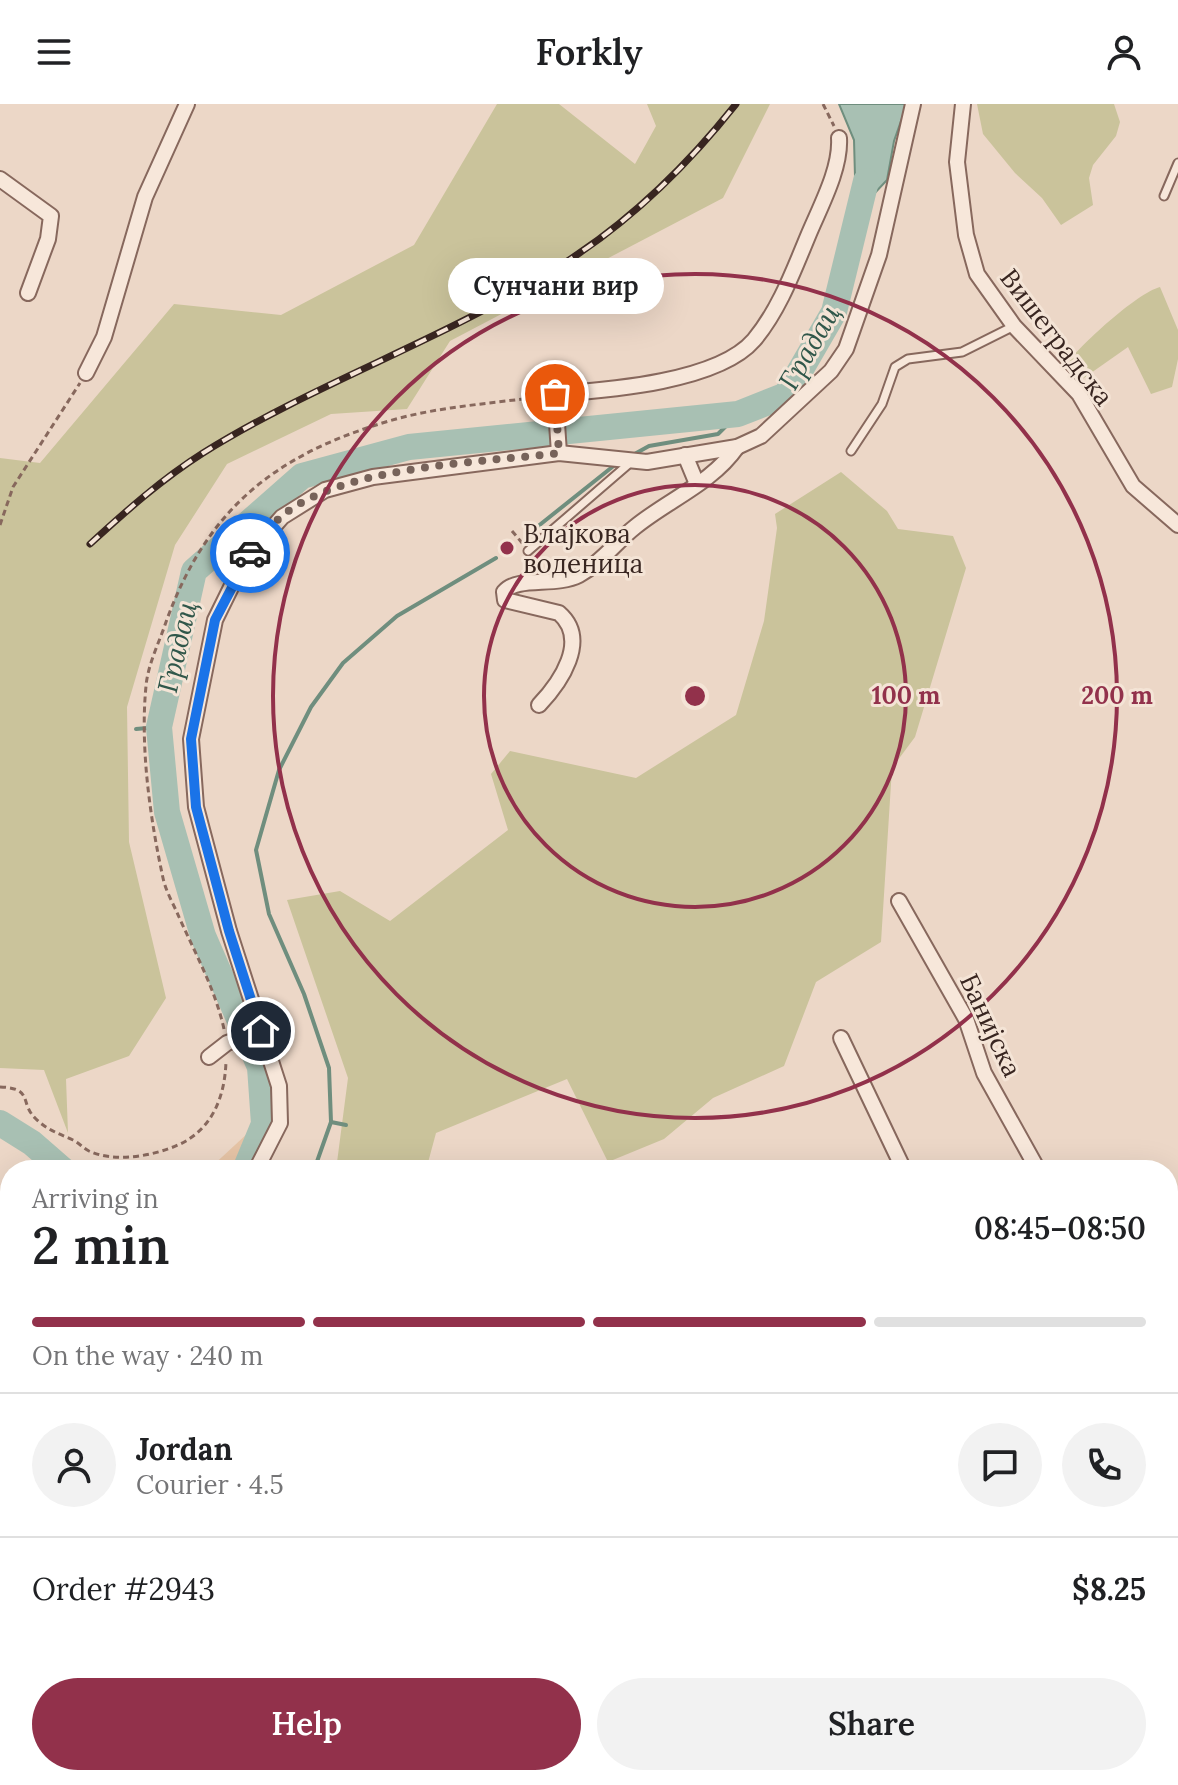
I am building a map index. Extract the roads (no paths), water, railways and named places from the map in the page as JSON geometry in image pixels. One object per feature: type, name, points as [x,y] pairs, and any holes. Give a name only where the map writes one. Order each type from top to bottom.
[{"type":"street","points":[[86,373],[104,337],[145,197],[187,104]]},
{"type":"street","points":[[261,1160],[280,1123],[279,1086],[229,931],[196,807],[191,739],[215,620],[245,559],[282,517],[325,490],[373,477],[486,465],[559,448],[631,462],[737,447],[761,436],[831,371],[846,349],[879,255],[913,104]]},
{"type":"street","name":"Вишеградска","points":[[963,104],[957,162],[968,244],[977,274],[1014,326],[1079,394],[1133,486],[1178,525]]},
{"type":"street","points":[[559,448],[556,399],[679,376],[713,366],[752,342],[782,296],[822,203],[840,149],[839,138]]},
{"type":"street","points":[[0,179],[51,216],[48,239],[28,293]]},
{"type":"street","points":[[539,705],[569,665],[571,631],[559,613],[505,600],[504,592],[518,583],[557,583],[579,575],[637,526],[729,459],[737,447]]},
{"type":"street","points":[[685,455],[697,484]]},
{"type":"street","name":"Банијска","points":[[899,901],[966,1019],[984,1073],[1032,1160]]},
{"type":"street","points":[[209,1057],[227,1043],[261,1031]]},
{"type":"street","points":[[841,1038],[899,1160]]},
{"type":"lane","points":[[1164,196],[1178,163]]},
{"type":"lane","points":[[851,451],[882,404],[895,367],[908,359],[962,352],[1014,326]]},
{"type":"lane","points":[[528,551],[631,462]]},
{"type":"waterway","name":"Градац","points":[[249,1160],[264,1124],[260,1067],[203,936],[167,812],[159,727],[194,571],[302,476],[409,447],[738,414],[786,395],[834,312],[866,181]]},
{"type":"waterway","points":[[631,456],[649,446],[718,434],[738,414]]},
{"type":"waterway","points":[[527,535],[616,464]]},
{"type":"waterway","points":[[318,1160],[331,1122],[329,1068],[304,994],[269,914],[256,850],[279,770],[311,707],[343,663],[397,616],[496,558]]},
{"type":"waterway","points":[[136,729],[159,727]]},
{"type":"waterway","points":[[331,1122],[346,1125]]},
{"type":"waterway","name":"Градац","points":[[0,1123],[32,1143],[52,1160]]},
{"type":"railway","points":[[90,544],[159,485],[203,453],[296,402],[487,308],[578,254],[663,185],[736,104]]},
{"type":"place","name":"Сунчани вир","points":[[555,394]]},
{"type":"place","name":"Влајкова воденица","points":[[507,548]]}]
